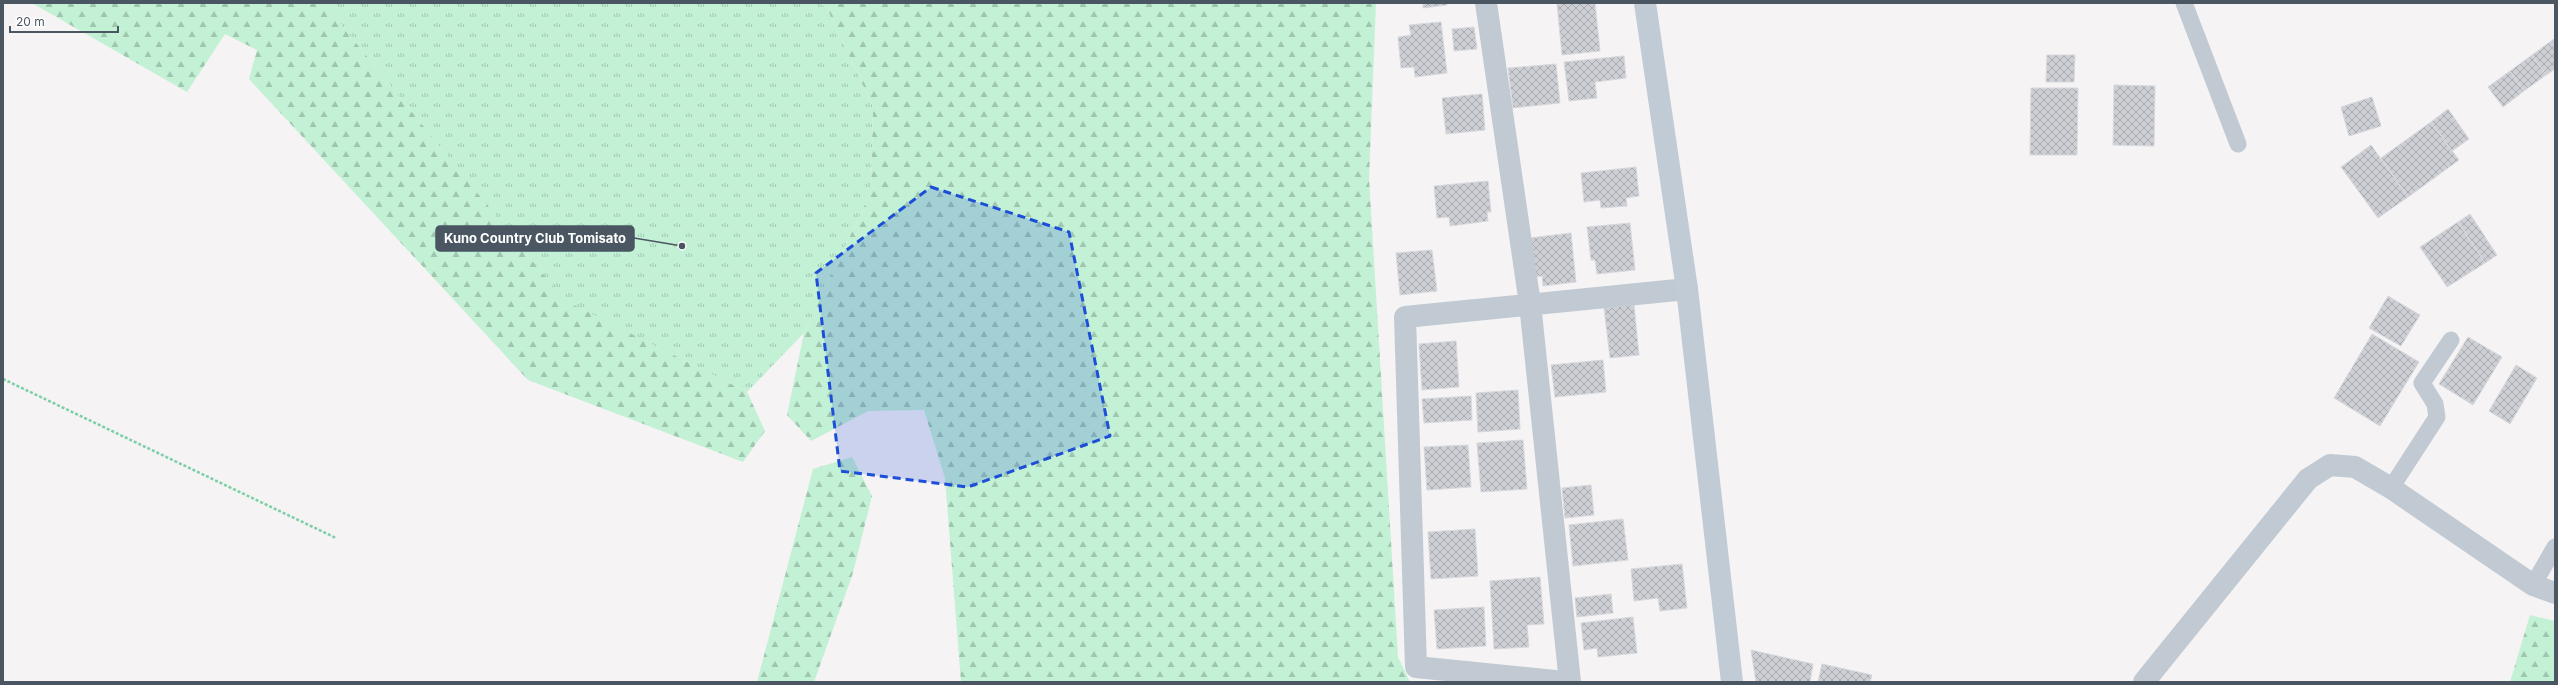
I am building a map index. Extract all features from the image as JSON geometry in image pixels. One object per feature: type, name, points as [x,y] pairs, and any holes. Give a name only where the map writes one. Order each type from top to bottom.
[{"type":"street","points":[[1486,3],[1530,304],[1570,682]]},
{"type":"street","points":[[1645,3],[1687,288],[1732,682]]},
{"type":"street","points":[[1565,682],[1416,667],[1405,317],[1687,288]]},
{"type":"street","points":[[2144,682],[2308,479],[2330,465],[2355,467],[2391,488],[2534,585],[2555,593]]},
{"type":"lane","points":[[2184,3],[2238,144]]},
{"type":"lane","points":[[2391,488],[2437,417],[2435,404],[2422,383],[2451,340]]},
{"type":"lane","points":[[2534,585],[2555,547]]},
{"type":"path","points":[[3,379],[336,538]]},
{"type":"highlighted area","points":[[931,187],[1069,232],[1110,436],[968,487],[840,471],[816,273]]},
{"type":"green space","points":[[32,3],[331,3],[331,12],[564,300],[747,392],[765,431],[743,462],[528,380],[249,79],[257,50],[225,34],[187,92]]},
{"type":"green space","points":[[331,3],[819,3],[827,8],[873,107],[871,192],[804,333],[747,392],[564,301],[331,12]]},
{"type":"green space","points":[[819,3],[1376,3],[1369,178],[1398,657],[1410,682],[961,682],[945,478],[924,410],[868,411],[811,441],[787,415],[804,333],[871,192],[873,107],[827,8]]},
{"type":"green space","points":[[852,457],[872,496],[852,576],[814,682],[757,682],[813,469]]},
{"type":"green space","points":[[2530,615],[2555,621],[2555,682],[2510,682]]},
{"type":"building","points":[[1423,3],[1447,3],[1447,5],[1423,8]]},
{"type":"building","points":[[1595,3],[1600,51],[1562,55],[1557,4]]},
{"type":"building","points":[[1441,22],[1447,73],[1415,77],[1414,67],[1401,68],[1398,37],[1411,35],[1409,25]]},
{"type":"building","points":[[1474,27],[1477,49],[1454,51],[1452,29]]},
{"type":"building","points":[[2554,39],[2555,69],[2546,75],[2532,55]]},
{"type":"building","points":[[2047,55],[2075,55],[2074,82],[2046,82]]},
{"type":"building","points":[[2532,55],[2546,75],[2524,91],[2510,71]]},
{"type":"building","points":[[1624,56],[1626,78],[1595,82],[1597,98],[1569,101],[1564,62]]},
{"type":"building","points":[[1556,64],[1560,103],[1513,108],[1508,68]]},
{"type":"building","points":[[2510,71],[2524,91],[2503,107],[2488,87]]},
{"type":"building","points":[[2114,85],[2155,86],[2154,146],[2113,145]]},
{"type":"building","points":[[2031,88],[2078,88],[2077,155],[2030,155]]},
{"type":"building","points":[[1482,94],[1485,130],[1446,134],[1442,98]]},
{"type":"building","points":[[2372,97],[2381,126],[2349,136],[2341,107]]},
{"type":"building","points":[[2448,109],[2469,139],[2452,151],[2431,122]]},
{"type":"building","points":[[2431,122],[2459,160],[2408,197],[2381,158]]},
{"type":"building","points":[[2371,145],[2408,197],[2378,218],[2341,167]]},
{"type":"building","points":[[1636,167],[1639,196],[1626,198],[1627,206],[1601,208],[1600,200],[1584,202],[1581,173]]},
{"type":"building","points":[[1488,181],[1491,212],[1487,212],[1488,221],[1450,226],[1449,217],[1437,218],[1434,186]]},
{"type":"building","points":[[2470,214],[2497,255],[2485,263],[2458,222]]},
{"type":"building","points":[[2458,222],[2485,263],[2447,287],[2420,247]]},
{"type":"building","points":[[1630,223],[1635,270],[1597,274],[1595,260],[1591,260],[1587,227]]},
{"type":"building","points":[[1571,233],[1576,282],[1543,286],[1542,276],[1535,277],[1530,238]]},
{"type":"building","points":[[1432,250],[1437,291],[1400,295],[1396,253]]},
{"type":"building","points":[[2388,296],[2420,315],[2401,346],[2369,328]]},
{"type":"building","points":[[1634,305],[1639,355],[1610,358],[1604,308]]},
{"type":"building","points":[[2372,334],[2419,362],[2380,426],[2334,398]]},
{"type":"building","points":[[2468,337],[2502,357],[2473,405],[2439,384]]},
{"type":"building","points":[[1456,341],[1459,387],[1422,390],[1419,344]]},
{"type":"building","points":[[1603,360],[1606,392],[1555,397],[1551,365]]},
{"type":"building","points":[[2516,365],[2537,378],[2510,424],[2489,411]]},
{"type":"building","points":[[1518,390],[1520,429],[1478,432],[1476,393]]},
{"type":"building","points":[[1471,396],[1472,420],[1424,423],[1422,399]]},
{"type":"building","points":[[1523,440],[1527,489],[1481,492],[1477,443]]},
{"type":"building","points":[[1468,445],[1471,487],[1427,490],[1424,447]]},
{"type":"building","points":[[1591,485],[1594,515],[1565,518],[1562,488]]},
{"type":"building","points":[[1623,519],[1628,560],[1573,566],[1569,525]]},
{"type":"building","points":[[1475,529],[1478,576],[1431,579],[1428,532]]},
{"type":"building","points":[[1682,564],[1687,608],[1660,611],[1658,598],[1634,601],[1631,569]]},
{"type":"building","points":[[1540,577],[1544,624],[1527,625],[1529,647],[1494,649],[1490,581]]},
{"type":"building","points":[[1611,594],[1613,613],[1577,617],[1575,598]]},
{"type":"building","points":[[1484,607],[1486,646],[1437,649],[1434,610]]},
{"type":"building","points":[[1633,617],[1637,653],[1598,657],[1597,648],[1584,650],[1581,623]]},
{"type":"building","points":[[1751,650],[1813,664],[1810,682],[1756,682]]},
{"type":"building","points":[[1822,664],[1872,675],[1870,682],[1818,682]]},
{"type":"place","name":"Kuno Country Club Tomisato","points":[[682,246]]}]
